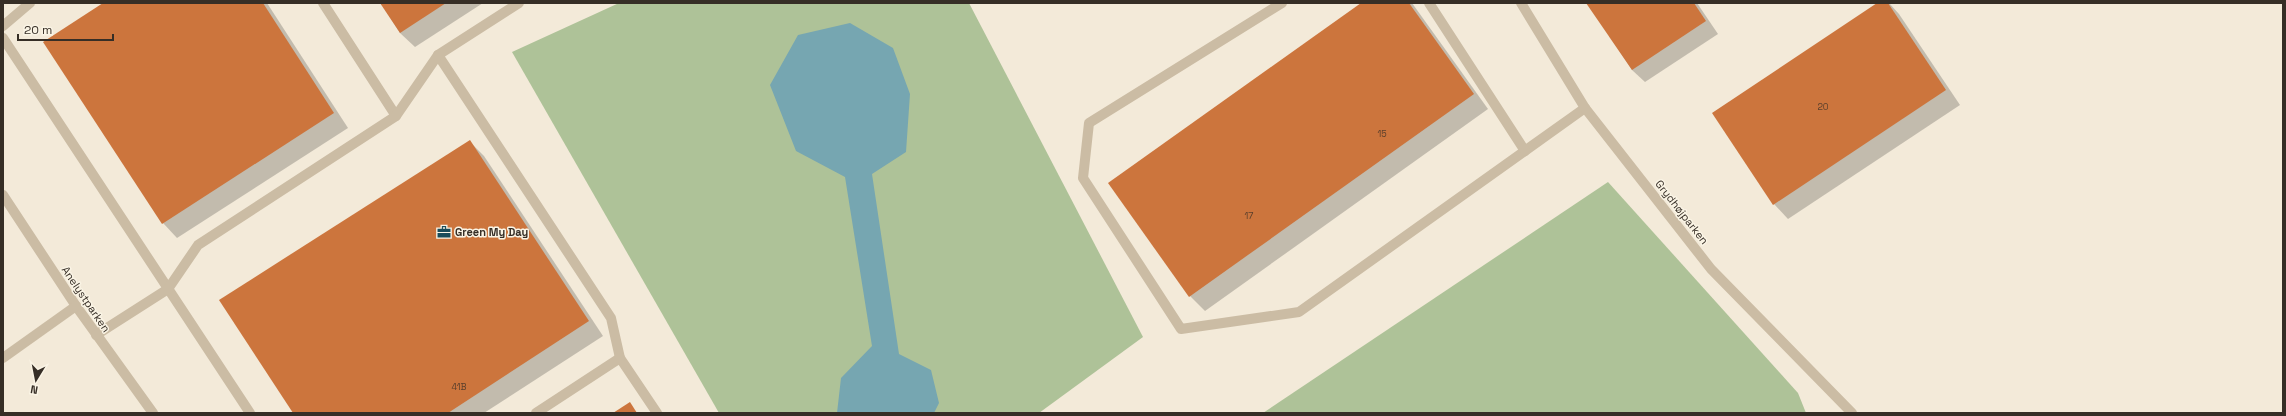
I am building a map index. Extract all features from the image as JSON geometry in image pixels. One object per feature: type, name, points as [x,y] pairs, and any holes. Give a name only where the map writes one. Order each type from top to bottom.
[{"type":"street","points":[[3,26],[30,3]]},
{"type":"street","points":[[323,3],[396,116]]},
{"type":"street","points":[[96,335],[168,289],[198,245],[396,116],[438,55],[519,3]]},
{"type":"street","points":[[1282,3],[1089,122],[1083,178],[1181,328],[1299,312],[1584,108]]},
{"type":"street","points":[[1429,3],[1525,151]]},
{"type":"street","name":"Grydhøjparken","points":[[1521,3],[1584,108],[1711,269],[1852,413]]},
{"type":"street","points":[[3,38],[250,413]]},
{"type":"street","points":[[438,55],[611,318],[620,358],[657,413]]},
{"type":"street","name":"Anelystparken","points":[[3,195],[76,306],[153,413]]},
{"type":"street","points":[[3,358],[76,306]]},
{"type":"street","points":[[536,413],[620,358]]},
{"type":"green space","points":[[619,3],[969,3],[1143,337],[1039,413],[719,413],[512,52]]},
{"type":"green space","points":[[1608,182],[1798,393],[1806,413],[1263,413]]},
{"type":"water","points":[[850,23],[893,48],[910,94],[906,152],[872,174],[899,354],[931,370],[939,403],[934,413],[837,413],[841,378],[872,346],[845,177],[796,151],[770,85],[798,35]]},
{"type":"building","points":[[103,3],[263,3],[334,113],[162,224],[43,42]]},
{"type":"building","points":[[380,3],[446,3],[400,33]]},
{"type":"building","points":[[1361,3],[1409,3],[1474,94],[1189,297],[1108,183]]},
{"type":"building","points":[[1586,3],[1694,3],[1706,21],[1632,70]]},
{"type":"building","points":[[1877,3],[1888,3],[1946,90],[1773,205],[1712,113]]},
{"type":"building","points":[[470,140],[589,321],[448,413],[293,413],[219,300]]},
{"type":"building","points":[[630,402],[637,413],[613,413]]},
{"type":"place","name":"Green My Day","points":[[444,232]]}]
